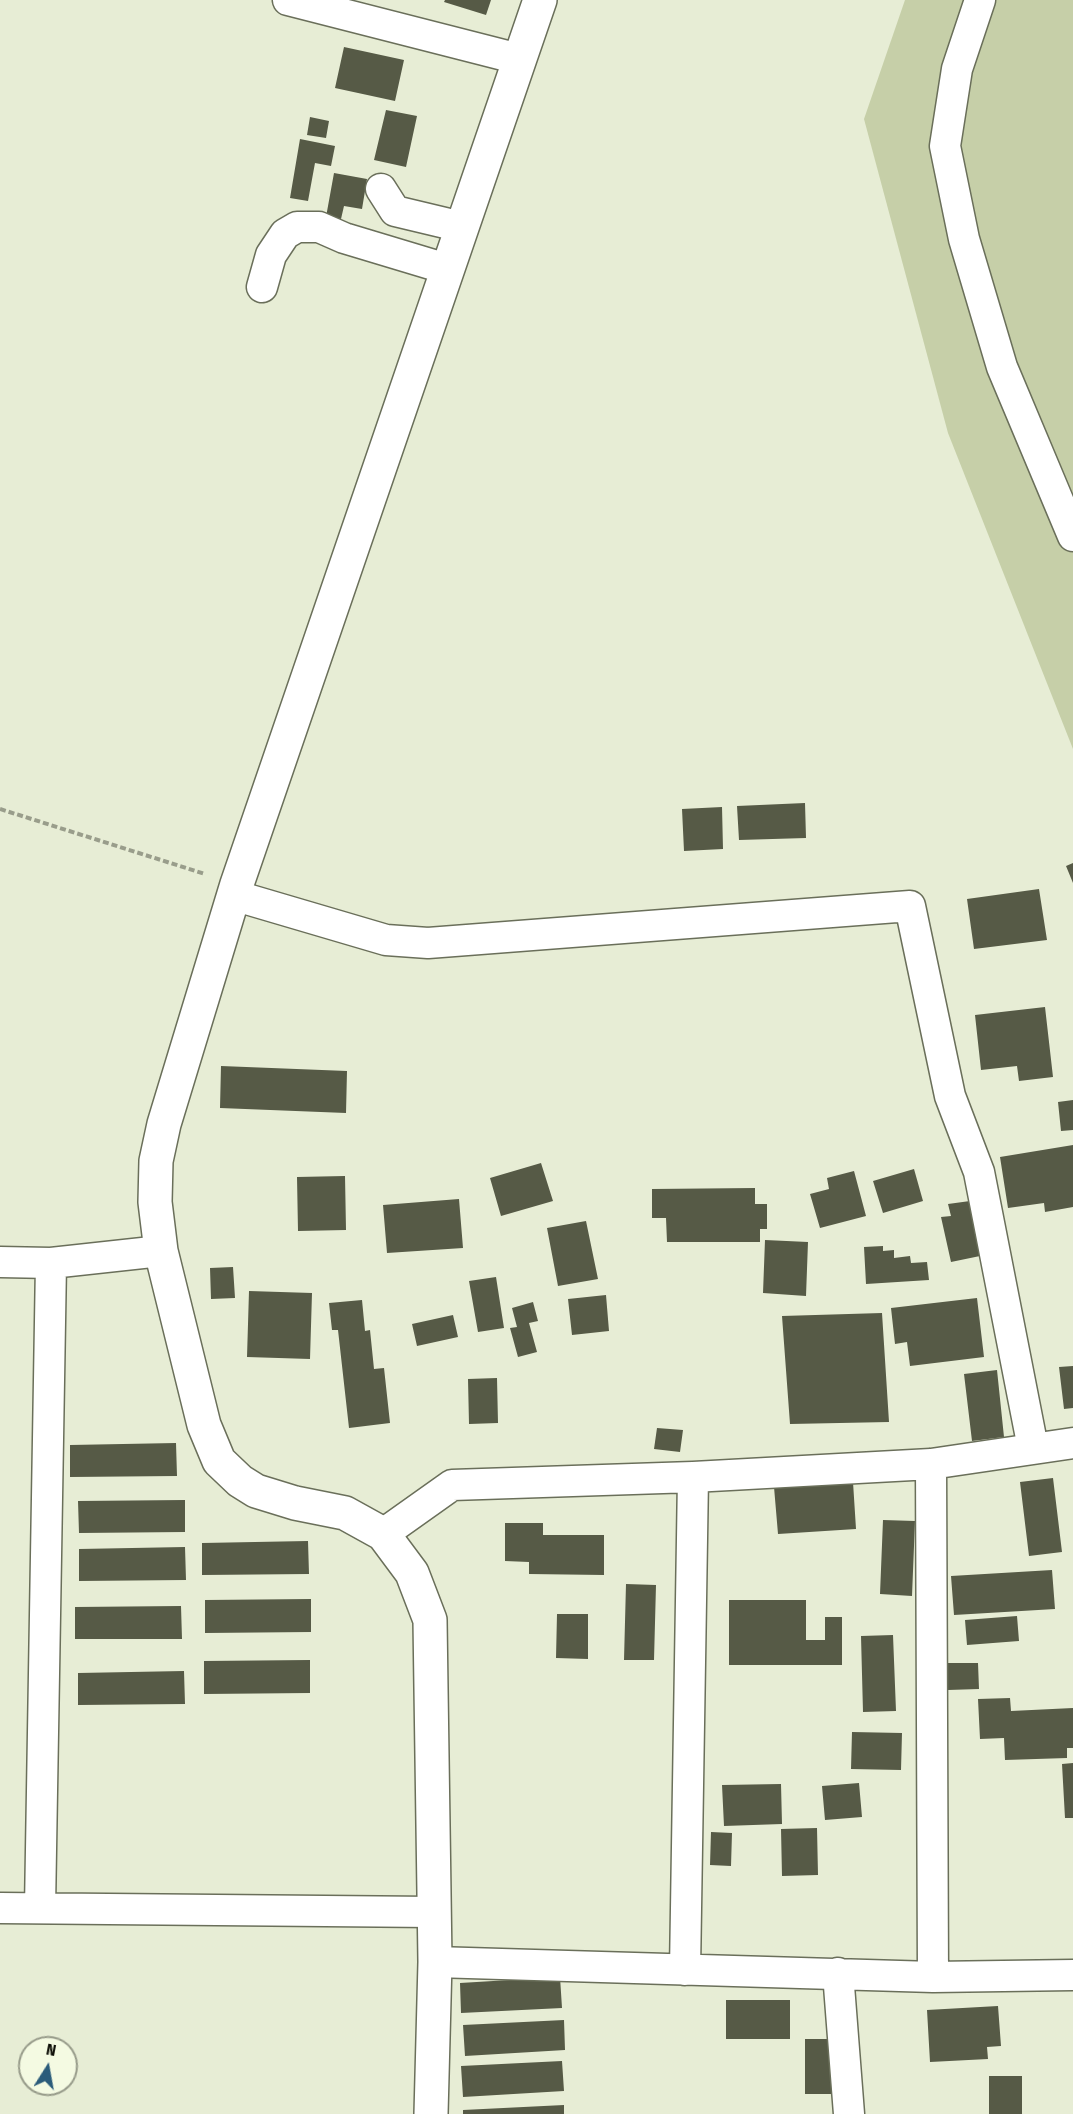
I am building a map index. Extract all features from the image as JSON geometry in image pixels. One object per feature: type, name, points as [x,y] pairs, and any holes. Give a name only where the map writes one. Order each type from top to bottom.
[{"type":"street","points":[[288,0],[519,59]]},
{"type":"street","points":[[431,2114],[435,1962],[430,1620],[412,1573],[383,1534],[345,1513],[296,1503],[256,1491],[240,1481],[219,1461],[204,1425],[161,1251],[155,1202],[156,1161],[164,1124],[235,889],[540,0]]},
{"type":"street","points":[[981,0],[957,69],[945,146],[964,240],[1002,367],[1073,536]]},
{"type":"street","points":[[381,189],[395,211],[462,227]]},
{"type":"street","points":[[262,287],[271,255],[285,234],[297,227],[319,227],[344,238],[447,269]]},
{"type":"street","points":[[235,889],[386,940],[428,943],[910,906],[950,1096],[979,1172],[1033,1448]]},
{"type":"street","points":[[0,1262],[51,1263],[161,1251]]},
{"type":"street","points":[[40,1908],[51,1263]]},
{"type":"street","points":[[383,1534],[452,1485],[693,1477],[932,1464],[1073,1443]]},
{"type":"street","points":[[932,1464],[933,1977]]},
{"type":"street","points":[[685,1970],[693,1477]]},
{"type":"street","points":[[0,1908],[433,1912]]},
{"type":"street","points":[[435,1962],[933,1977],[1073,1976]]},
{"type":"street","points":[[838,1973],[849,2114]]},
{"type":"path","points":[[0,809],[235,889]]},
{"type":"green space","points":[[905,0],[1073,0],[1073,749],[948,433],[864,119]]},
{"type":"building","points":[[445,0],[491,0],[486,15],[444,2]]},
{"type":"building","points":[[344,47],[404,60],[395,101],[335,88]]},
{"type":"building","points":[[386,110],[417,116],[406,167],[374,160]]},
{"type":"building","points":[[310,117],[329,121],[326,138],[307,135]]},
{"type":"building","points":[[300,139],[335,146],[331,166],[315,163],[308,201],[290,198]]},
{"type":"building","points":[[334,173],[367,179],[362,209],[344,206],[341,219],[326,217]]},
{"type":"building","points":[[805,803],[806,838],[739,840],[737,806]]},
{"type":"building","points":[[722,807],[723,849],[684,851],[682,809]]},
{"type":"building","points":[[1073,863],[1073,883],[1066,866]]},
{"type":"building","points":[[1039,889],[1047,940],[974,949],[967,899]]},
{"type":"building","points":[[1045,1007],[1053,1077],[1019,1081],[1017,1066],[981,1070],[975,1015]]},
{"type":"building","points":[[221,1066],[347,1071],[346,1113],[220,1108]]},
{"type":"building","points":[[1073,1100],[1073,1130],[1061,1131],[1058,1102]]},
{"type":"building","points":[[1073,1145],[1073,1207],[1045,1212],[1044,1203],[1008,1208],[1000,1157]]},
{"type":"building","points":[[541,1163],[553,1201],[501,1216],[490,1178]]},
{"type":"building","points":[[914,1169],[923,1201],[883,1213],[873,1181]]},
{"type":"building","points":[[854,1171],[866,1216],[820,1228],[810,1194],[829,1189],[827,1178]]},
{"type":"building","points":[[345,1176],[346,1230],[298,1231],[297,1177]]},
{"type":"building","points":[[755,1188],[755,1204],[767,1204],[767,1229],[760,1229],[760,1242],[667,1242],[666,1218],[652,1218],[652,1189]]},
{"type":"building","points":[[459,1199],[463,1248],[387,1253],[383,1205]]},
{"type":"building","points":[[970,1201],[980,1256],[951,1262],[941,1217],[951,1216],[948,1204]]},
{"type":"building","points":[[586,1221],[598,1279],[558,1286],[547,1228]]},
{"type":"building","points":[[765,1240],[808,1242],[806,1296],[763,1293]]},
{"type":"building","points":[[883,1246],[883,1251],[894,1250],[894,1258],[910,1256],[911,1263],[927,1262],[929,1280],[866,1284],[864,1247]]},
{"type":"building","points":[[233,1267],[235,1298],[211,1299],[210,1268]]},
{"type":"building","points":[[496,1277],[504,1328],[478,1332],[469,1281]]},
{"type":"building","points":[[249,1291],[312,1293],[310,1359],[247,1357]]},
{"type":"building","points":[[606,1295],[609,1331],[572,1335],[568,1299]]},
{"type":"building","points":[[977,1298],[984,1357],[910,1366],[907,1342],[895,1344],[891,1308]]},
{"type":"building","points":[[362,1300],[365,1331],[370,1330],[374,1369],[384,1368],[390,1423],[349,1428],[338,1330],[332,1330],[329,1303]]},
{"type":"building","points":[[533,1302],[538,1321],[529,1323],[537,1352],[518,1357],[510,1328],[517,1327],[512,1308]]},
{"type":"building","points":[[882,1313],[889,1422],[790,1424],[782,1316]]},
{"type":"building","points":[[453,1315],[458,1337],[417,1346],[412,1324]]},
{"type":"building","points":[[1073,1366],[1073,1408],[1064,1409],[1059,1367]]},
{"type":"building","points":[[997,1370],[1004,1437],[972,1441],[964,1374]]},
{"type":"building","points":[[497,1378],[498,1423],[469,1424],[468,1379]]},
{"type":"building","points":[[657,1428],[683,1430],[680,1452],[654,1449]]},
{"type":"building","points":[[176,1443],[177,1476],[70,1477],[70,1445]]},
{"type":"building","points":[[1053,1478],[1062,1552],[1029,1556],[1020,1482]]},
{"type":"building","points":[[853,1482],[856,1529],[778,1534],[774,1487]]},
{"type":"building","points":[[185,1500],[185,1532],[79,1533],[78,1501]]},
{"type":"building","points":[[883,1520],[915,1521],[912,1596],[880,1594]]},
{"type":"building","points":[[505,1523],[543,1523],[543,1535],[604,1535],[604,1575],[529,1574],[529,1562],[505,1561]]},
{"type":"building","points":[[308,1541],[309,1574],[202,1575],[202,1543]]},
{"type":"building","points":[[185,1547],[186,1580],[79,1581],[79,1549]]},
{"type":"building","points":[[1052,1570],[1055,1609],[954,1615],[951,1576]]},
{"type":"building","points":[[626,1584],[656,1585],[654,1660],[624,1660]]},
{"type":"building","points":[[311,1599],[311,1632],[205,1633],[205,1600]]},
{"type":"building","points":[[729,1600],[806,1600],[806,1640],[825,1640],[825,1617],[842,1617],[842,1665],[729,1665]]},
{"type":"building","points":[[181,1606],[182,1639],[75,1639],[75,1607]]},
{"type":"building","points":[[557,1614],[588,1614],[588,1659],[556,1658]]},
{"type":"building","points":[[1017,1616],[1019,1641],[967,1645],[965,1620]]},
{"type":"building","points":[[893,1635],[896,1711],[863,1712],[861,1636]]},
{"type":"building","points":[[310,1660],[310,1693],[204,1694],[204,1661]]},
{"type":"building","points":[[948,1663],[978,1663],[979,1689],[948,1690]]},
{"type":"building","points":[[184,1671],[185,1704],[78,1705],[78,1673]]},
{"type":"building","points":[[1010,1698],[1011,1711],[1073,1708],[1073,1748],[1067,1748],[1067,1758],[1005,1760],[1004,1738],[980,1739],[978,1699]]},
{"type":"building","points":[[852,1732],[902,1733],[901,1770],[851,1769]]},
{"type":"building","points":[[1073,1763],[1073,1818],[1065,1818],[1062,1764]]},
{"type":"building","points":[[859,1783],[862,1817],[825,1820],[822,1786]]},
{"type":"building","points":[[781,1784],[782,1824],[724,1826],[722,1785]]},
{"type":"building","points":[[817,1828],[818,1875],[782,1876],[781,1829]]},
{"type":"building","points":[[711,1832],[732,1833],[731,1866],[710,1865]]},
{"type":"building","points":[[560,1977],[562,2008],[461,2013],[460,1983]]},
{"type":"building","points":[[726,2000],[790,2000],[790,2039],[726,2039]]},
{"type":"building","points":[[998,2006],[1001,2046],[987,2047],[988,2059],[930,2062],[927,2010]]},
{"type":"building","points":[[564,2020],[565,2050],[465,2056],[463,2025]]},
{"type":"building","points":[[805,2039],[831,2039],[831,2094],[805,2094]]},
{"type":"building","points":[[562,2061],[564,2091],[463,2097],[461,2066]]},
{"type":"building","points":[[989,2076],[1022,2076],[1022,2114],[989,2114]]},
{"type":"building","points":[[564,2105],[564,2114],[463,2114],[463,2110]]}]
